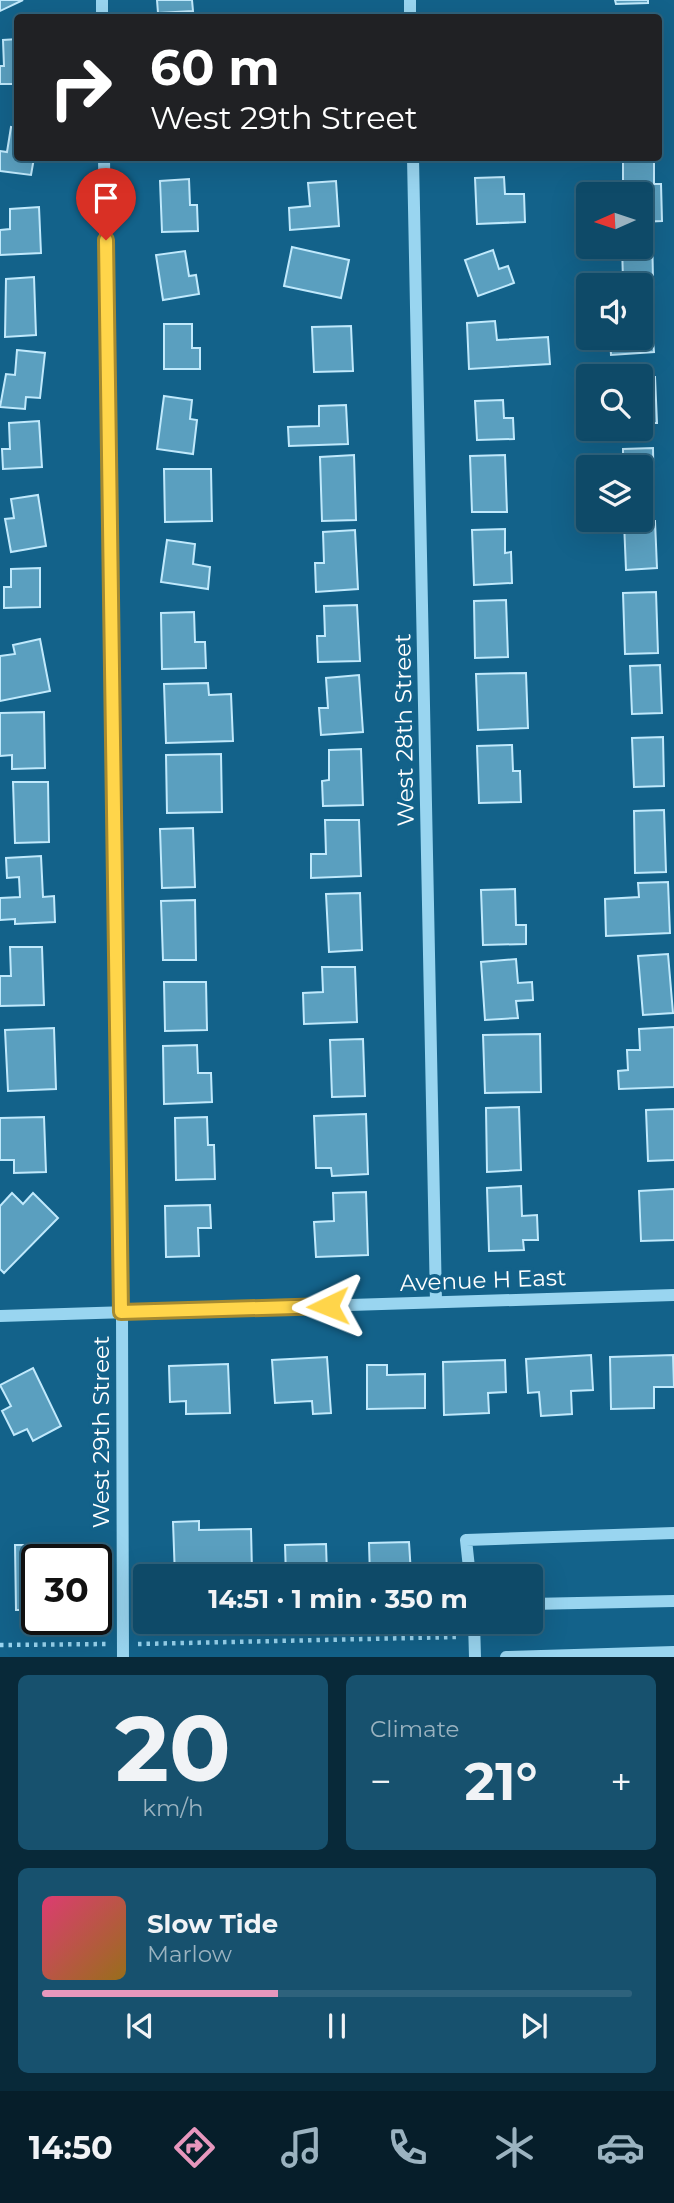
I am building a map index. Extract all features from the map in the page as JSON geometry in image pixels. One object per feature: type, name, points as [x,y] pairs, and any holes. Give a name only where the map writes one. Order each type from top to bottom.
[{"type":"street","name":"West 29th Street","points":[[104,161],[121,1312],[123,1650]]},
{"type":"street","name":"West 28th Street","points":[[413,161],[436,1302]]},
{"type":"street","name":"Avenue H East","points":[[0,1316],[674,1295]]},
{"type":"street","points":[[469,1564],[466,1540],[674,1533]]},
{"type":"street","points":[[543,1604],[674,1601]]},
{"type":"street","points":[[474,1637],[475,1657]]},
{"type":"street","points":[[506,1657],[674,1652]]},
{"type":"path","points":[[0,1645],[123,1650],[474,1637]]},
{"type":"building","points":[[0,0],[23,0],[0,11]]},
{"type":"building","points":[[157,0],[192,0],[193,11],[158,13]]},
{"type":"building","points":[[615,0],[648,0],[648,3],[616,4]]},
{"type":"building","points":[[14,39],[14,84],[0,84],[0,66],[4,66],[3,40]]},
{"type":"building","points":[[11,127],[14,127],[14,161],[33,161],[31,175],[0,171],[0,151],[7,152]]},
{"type":"building","points":[[623,161],[654,161],[654,184],[661,184],[662,221],[653,221],[653,182],[623,182]]},
{"type":"building","points":[[504,177],[505,194],[524,194],[525,222],[477,224],[475,178]]},
{"type":"building","points":[[189,179],[190,205],[197,205],[198,231],[162,232],[160,181]]},
{"type":"building","points":[[336,181],[339,226],[290,230],[289,208],[310,206],[308,183]]},
{"type":"building","points":[[39,207],[41,253],[0,255],[0,230],[10,229],[10,209]]},
{"type":"building","points":[[292,247],[349,260],[341,298],[284,286]]},
{"type":"building","points":[[493,250],[499,269],[508,266],[514,283],[478,296],[465,260]]},
{"type":"building","points":[[185,251],[189,276],[196,275],[199,294],[163,300],[156,255]]},
{"type":"building","points":[[622,259],[653,259],[653,273],[623,273]]},
{"type":"building","points":[[34,277],[36,335],[5,337],[6,279]]},
{"type":"building","points":[[495,321],[497,340],[548,337],[550,364],[469,369],[467,323]]},
{"type":"building","points":[[164,324],[192,324],[192,348],[200,348],[200,369],[164,369]]},
{"type":"building","points":[[351,326],[353,371],[314,372],[312,327]]},
{"type":"building","points":[[653,340],[654,352],[611,355],[611,350],[653,350]]},
{"type":"building","points":[[17,350],[45,353],[40,398],[26,397],[25,409],[0,407],[6,374],[15,375]]},
{"type":"building","points":[[653,377],[655,377],[657,423],[653,423]]},
{"type":"building","points":[[164,396],[192,400],[190,419],[197,420],[193,454],[157,449]]},
{"type":"building","points":[[503,400],[504,418],[513,418],[514,439],[477,440],[475,401]]},
{"type":"building","points":[[346,405],[348,444],[289,446],[288,427],[319,426],[319,406]]},
{"type":"building","points":[[39,421],[42,467],[3,469],[2,449],[10,449],[9,423]]},
{"type":"building","points":[[653,448],[654,509],[653,455],[623,455],[623,449]]},
{"type":"building","points":[[354,455],[356,520],[322,521],[320,457]]},
{"type":"building","points":[[505,455],[507,512],[472,512],[470,456]]},
{"type":"building","points":[[164,469],[211,469],[212,521],[165,522]]},
{"type":"building","points":[[38,495],[46,546],[11,552],[5,519],[14,518],[11,499]]},
{"type":"building","points":[[653,521],[657,568],[626,570],[624,532],[653,532]]},
{"type":"building","points":[[505,529],[505,553],[511,552],[512,583],[474,585],[472,530]]},
{"type":"building","points":[[355,530],[358,589],[316,592],[315,563],[324,563],[323,532]]},
{"type":"building","points":[[167,540],[195,544],[193,564],[210,567],[208,589],[161,582]]},
{"type":"building","points":[[40,568],[40,607],[4,608],[4,587],[11,587],[11,569]]},
{"type":"building","points":[[656,592],[658,653],[625,654],[623,593]]},
{"type":"building","points":[[506,600],[508,657],[475,658],[474,601]]},
{"type":"building","points":[[357,605],[360,661],[318,662],[317,636],[325,636],[324,606]]},
{"type":"building","points":[[194,612],[195,642],[205,642],[206,668],[162,669],[161,613]]},
{"type":"building","points":[[40,639],[50,691],[0,701],[0,656],[15,654],[13,645]]},
{"type":"building","points":[[660,665],[662,713],[632,714],[630,666]]},
{"type":"building","points":[[526,673],[528,728],[478,730],[476,674]]},
{"type":"building","points":[[359,675],[363,732],[321,735],[319,708],[328,708],[326,678]]},
{"type":"building","points":[[208,683],[209,695],[231,694],[233,741],[166,743],[164,684]]},
{"type":"building","points":[[44,712],[45,768],[12,769],[12,755],[0,756],[0,713]]},
{"type":"building","points":[[663,737],[664,786],[634,787],[632,738]]},
{"type":"building","points":[[512,745],[513,771],[520,771],[521,802],[479,803],[477,746]]},
{"type":"building","points":[[361,749],[363,805],[323,806],[322,781],[329,780],[329,750]]},
{"type":"building","points":[[221,754],[222,812],[167,813],[166,755]]},
{"type":"building","points":[[13,782],[48,782],[49,842],[15,843]]},
{"type":"building","points":[[664,810],[666,872],[635,873],[634,811]]},
{"type":"building","points":[[325,820],[359,820],[361,876],[311,878],[311,854],[326,854]]},
{"type":"building","points":[[193,828],[195,887],[162,888],[160,829]]},
{"type":"building","points":[[41,856],[43,897],[54,896],[55,922],[15,924],[15,919],[0,920],[0,898],[20,897],[19,877],[7,878],[6,858]]},
{"type":"building","points":[[668,882],[670,933],[606,936],[605,899],[639,897],[638,883]]},
{"type":"building","points":[[515,889],[516,925],[526,925],[526,944],[483,945],[481,890]]},
{"type":"building","points":[[360,893],[362,950],[329,952],[326,894]]},
{"type":"building","points":[[195,900],[196,960],[163,960],[161,901]]},
{"type":"building","points":[[10,947],[42,947],[44,1005],[0,1006],[0,976],[11,976]]},
{"type":"building","points":[[668,954],[673,1013],[643,1015],[638,956]]},
{"type":"building","points":[[516,959],[518,983],[532,982],[533,1000],[516,1001],[518,1018],[485,1020],[481,962]]},
{"type":"building","points":[[322,967],[355,967],[357,1022],[304,1024],[303,993],[323,992]]},
{"type":"building","points":[[164,982],[206,982],[207,1030],[165,1031]]},
{"type":"building","points":[[674,1027],[674,1087],[619,1089],[618,1071],[628,1070],[627,1050],[640,1050],[639,1029]]},
{"type":"building","points":[[54,1028],[56,1089],[8,1091],[5,1030]]},
{"type":"building","points":[[540,1034],[541,1092],[485,1093],[483,1035]]},
{"type":"building","points":[[363,1039],[365,1096],[332,1097],[330,1040]]},
{"type":"building","points":[[197,1045],[198,1073],[211,1073],[212,1102],[164,1104],[163,1046]]},
{"type":"building","points":[[519,1107],[521,1170],[487,1172],[486,1108]]},
{"type":"building","points":[[674,1109],[674,1160],[648,1161],[646,1110]]},
{"type":"building","points":[[366,1114],[368,1174],[332,1176],[331,1168],[316,1168],[314,1116]]},
{"type":"building","points":[[44,1117],[46,1172],[14,1173],[14,1160],[0,1160],[0,1118]]},
{"type":"building","points":[[207,1117],[208,1145],[214,1145],[215,1179],[176,1180],[175,1118]]},
{"type":"building","points":[[521,1186],[522,1216],[537,1215],[538,1240],[523,1240],[524,1250],[489,1251],[487,1188]]},
{"type":"building","points":[[674,1189],[674,1240],[641,1241],[639,1191]]},
{"type":"building","points":[[366,1192],[368,1255],[316,1257],[314,1222],[334,1221],[333,1193]]},
{"type":"building","points":[[12,1193],[23,1204],[33,1193],[58,1218],[4,1273],[0,1269],[0,1206]]},
{"type":"building","points":[[210,1205],[211,1228],[198,1228],[199,1256],[166,1257],[165,1206]]},
{"type":"building","points":[[591,1355],[593,1390],[571,1391],[572,1414],[541,1416],[539,1392],[528,1393],[526,1359]]},
{"type":"building","points":[[673,1355],[674,1387],[654,1387],[654,1408],[611,1409],[610,1357]]},
{"type":"building","points":[[327,1357],[331,1413],[313,1414],[312,1401],[275,1403],[272,1360]]},
{"type":"building","points":[[505,1360],[506,1392],[488,1393],[489,1413],[444,1415],[443,1362]]},
{"type":"building","points":[[228,1364],[230,1413],[186,1414],[186,1401],[170,1402],[169,1366]]},
{"type":"building","points":[[367,1365],[387,1365],[387,1375],[425,1374],[425,1408],[367,1409]]},
{"type":"building","points":[[33,1368],[61,1426],[33,1441],[27,1429],[14,1435],[2,1411],[11,1406],[0,1385]]},
{"type":"building","points":[[199,1521],[199,1530],[251,1529],[252,1564],[175,1564],[173,1522]]},
{"type":"building","points":[[409,1542],[410,1564],[370,1564],[369,1543]]},
{"type":"building","points":[[326,1544],[327,1564],[286,1564],[285,1545]]},
{"type":"building","points":[[15,1545],[21,1545],[21,1610],[16,1610]]},
{"type":"route","points":[[106,240],[121,1312],[328,1306]]}]
